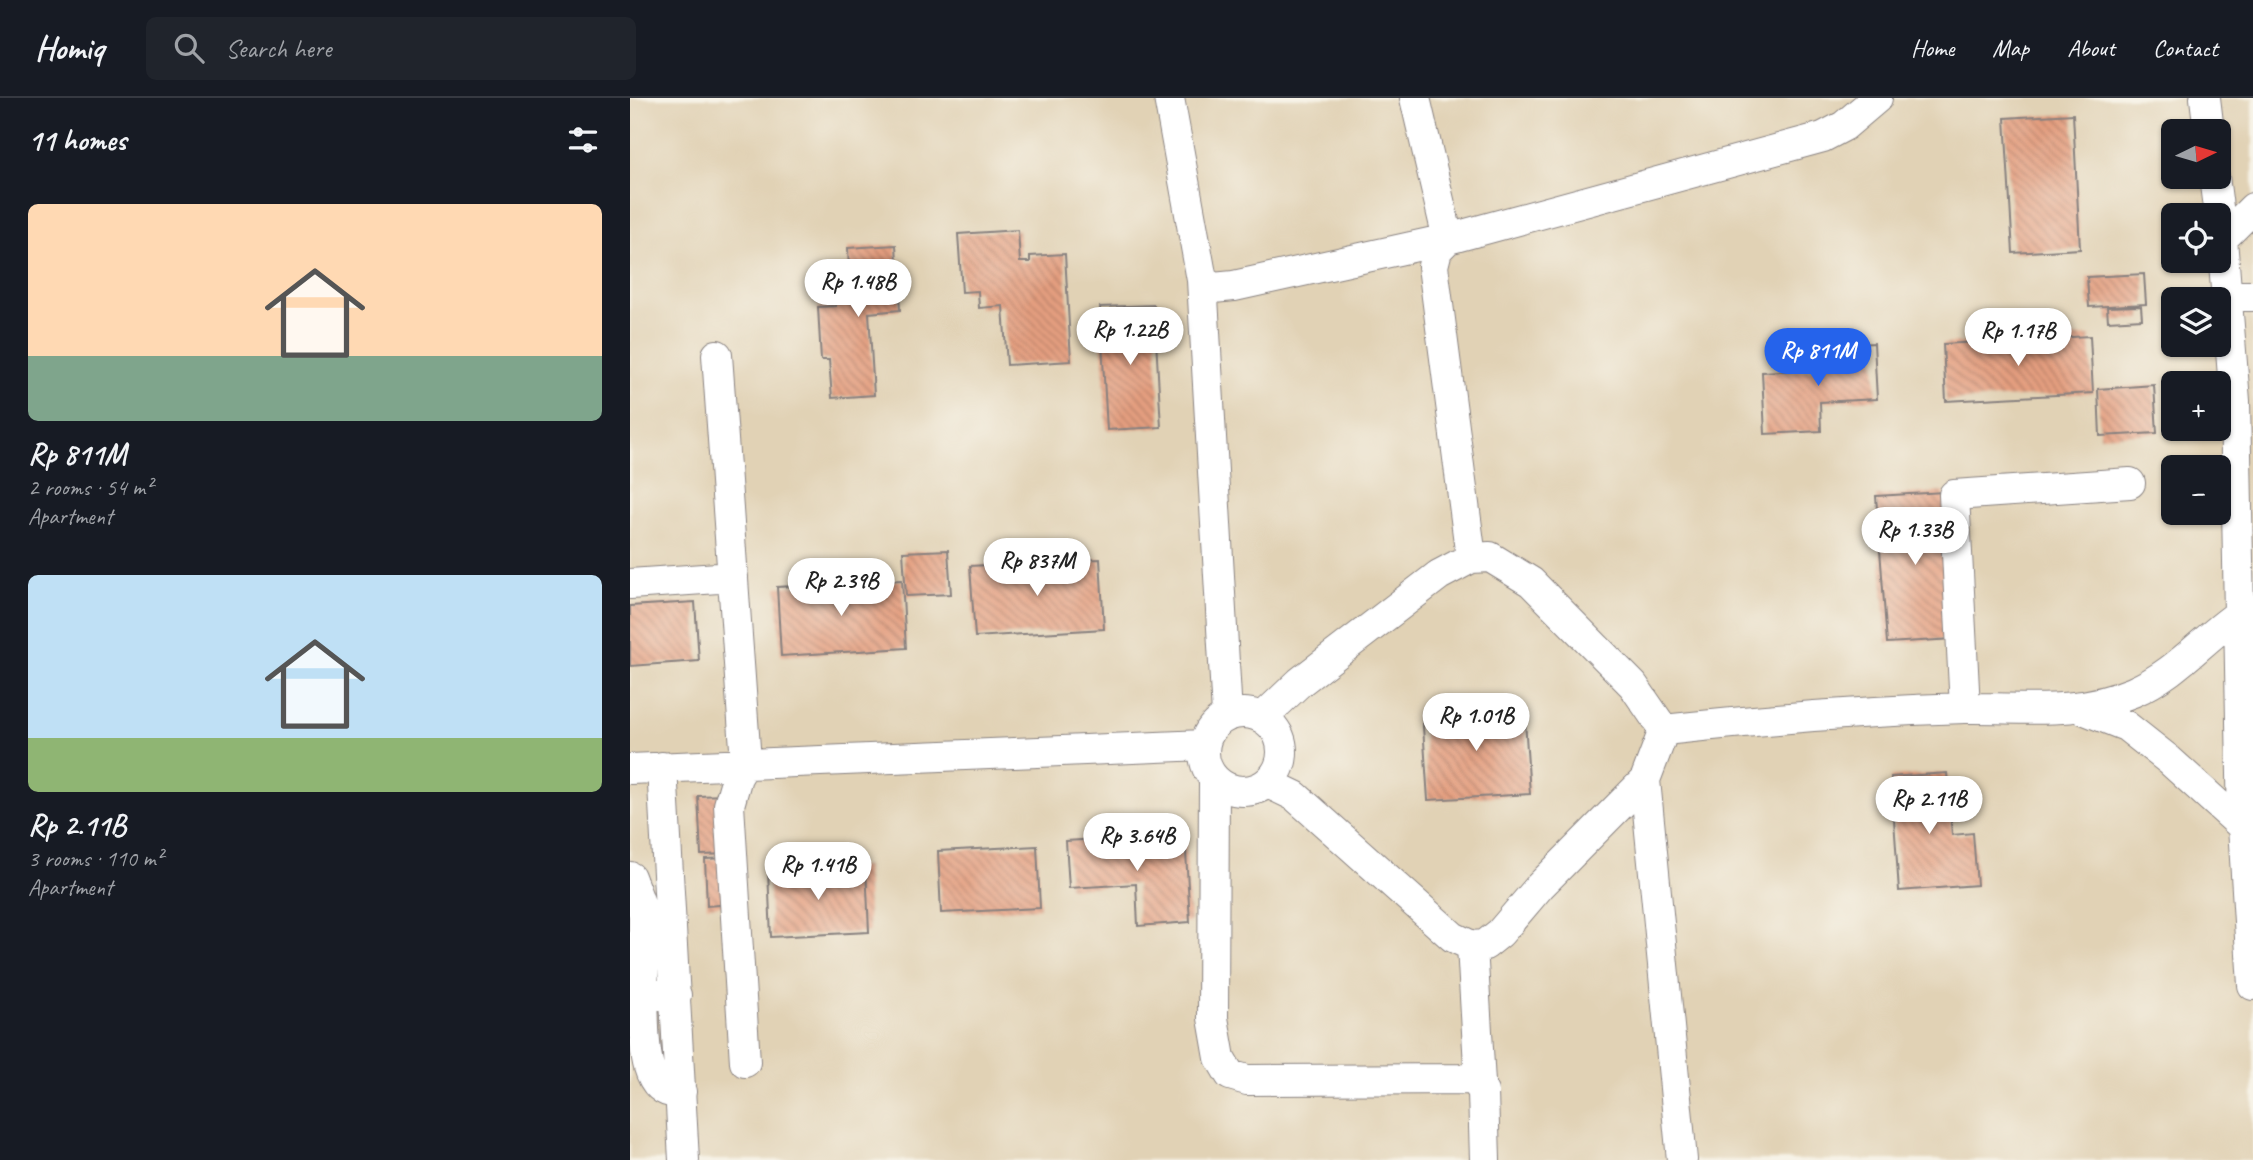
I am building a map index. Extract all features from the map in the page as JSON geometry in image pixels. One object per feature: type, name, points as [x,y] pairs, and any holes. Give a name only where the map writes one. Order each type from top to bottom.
[{"type":"lane","points":[[1169,98],[1202,280],[1227,715]]},
{"type":"lane","points":[[1415,98],[1448,239]]},
{"type":"lane","points":[[1202,280],[1213,288],[1234,286],[1448,239],[1823,137],[1844,126],[1877,98]]},
{"type":"lane","points":[[2205,98],[2208,119]]},
{"type":"lane","points":[[2231,219],[2253,208]]},
{"type":"lane","points":[[1448,239],[1437,250],[1433,266],[1471,558]]},
{"type":"lane","points":[[2231,262],[2241,296],[2235,401],[2245,610],[2243,827],[2253,985]]},
{"type":"lane","points":[[717,355],[746,762],[737,777],[729,805],[745,1062]]},
{"type":"lane","points":[[1965,708],[1954,495],[2130,483]]},
{"type":"lane","points":[[1263,718],[1300,682],[1439,575],[1471,558],[1490,557],[1531,582],[1633,685],[1664,730]]},
{"type":"lane","points":[[630,584],[733,578]]},
{"type":"lane","points":[[1664,730],[1765,718],[1965,708],[2083,709],[2162,678],[2190,658],[2245,610]]},
{"type":"lane","points":[[2083,709],[2126,726],[2169,760],[2243,827]]},
{"type":"lane","points":[[1214,779],[1229,789],[1243,792],[1268,783],[1277,772],[1282,750],[1277,732],[1263,718],[1239,712],[1227,715],[1208,732],[1204,745],[1204,759],[1214,779],[1213,1018],[1220,1058],[1230,1074],[1247,1080],[1467,1077],[1480,1083]]},
{"type":"lane","points":[[1268,783],[1295,796],[1453,937],[1472,946],[1485,945],[1500,933],[1540,886],[1645,780],[1664,730]]},
{"type":"lane","points":[[630,769],[746,762],[1204,745]]},
{"type":"lane","points":[[662,767],[684,1160]]},
{"type":"lane","points":[[1645,780],[1682,1160]]},
{"type":"lane","points":[[630,877],[644,914],[643,995],[649,1072],[658,1087],[674,1093],[681,1092]]},
{"type":"lane","points":[[1472,946],[1480,1083],[1484,1103],[1485,1160]]},
{"type":"lane","points":[[643,995],[676,995]]},
{"type":"shaded area","points":[[630,98],[2253,98],[2253,1160],[630,1160]]},
{"type":"building","points":[[2073,114],[2080,249],[2013,253],[2005,118]]},
{"type":"building","points":[[1018,230],[1020,262],[1030,262],[1030,256],[1065,254],[1071,361],[1007,365],[1003,306],[979,308],[978,291],[962,292],[958,234]]},
{"type":"building","points":[[896,245],[900,310],[869,313],[874,395],[832,398],[829,360],[821,360],[818,307],[836,306],[835,288],[850,287],[848,248]]},
{"type":"building","points":[[2144,274],[2146,304],[2089,307],[2087,277]]},
{"type":"building","points":[[1154,305],[1161,427],[1107,430],[1100,307]]},
{"type":"building","points":[[2141,306],[2142,319],[2108,321],[2107,307]]},
{"type":"building","points":[[2090,336],[2093,393],[1946,401],[1943,344]]},
{"type":"building","points":[[1874,343],[1877,399],[1820,402],[1821,431],[1765,434],[1762,372],[1823,369],[1822,346]]},
{"type":"building","points":[[2154,385],[2157,433],[2100,436],[2098,389]]},
{"type":"building","points":[[1944,492],[1954,639],[1887,643],[1876,496]]},
{"type":"building","points":[[948,550],[951,594],[906,596],[903,552]]},
{"type":"building","points":[[1100,559],[1104,629],[975,637],[970,566]]},
{"type":"building","points":[[902,580],[906,648],[781,656],[777,587]]},
{"type":"building","points":[[695,602],[699,661],[630,666],[630,606]]},
{"type":"building","points":[[1524,706],[1530,794],[1428,800],[1422,712]]},
{"type":"building","points":[[1947,773],[1952,835],[1973,833],[1977,885],[1899,891],[1891,777]]},
{"type":"building","points":[[725,795],[728,854],[701,855],[698,796]]},
{"type":"building","points":[[1185,834],[1190,922],[1138,926],[1136,884],[1069,888],[1066,841]]},
{"type":"building","points":[[1037,846],[1040,908],[941,913],[938,851]]},
{"type":"building","points":[[729,858],[732,904],[707,906],[705,859]]},
{"type":"building","points":[[866,867],[869,932],[771,937],[768,871]]}]
